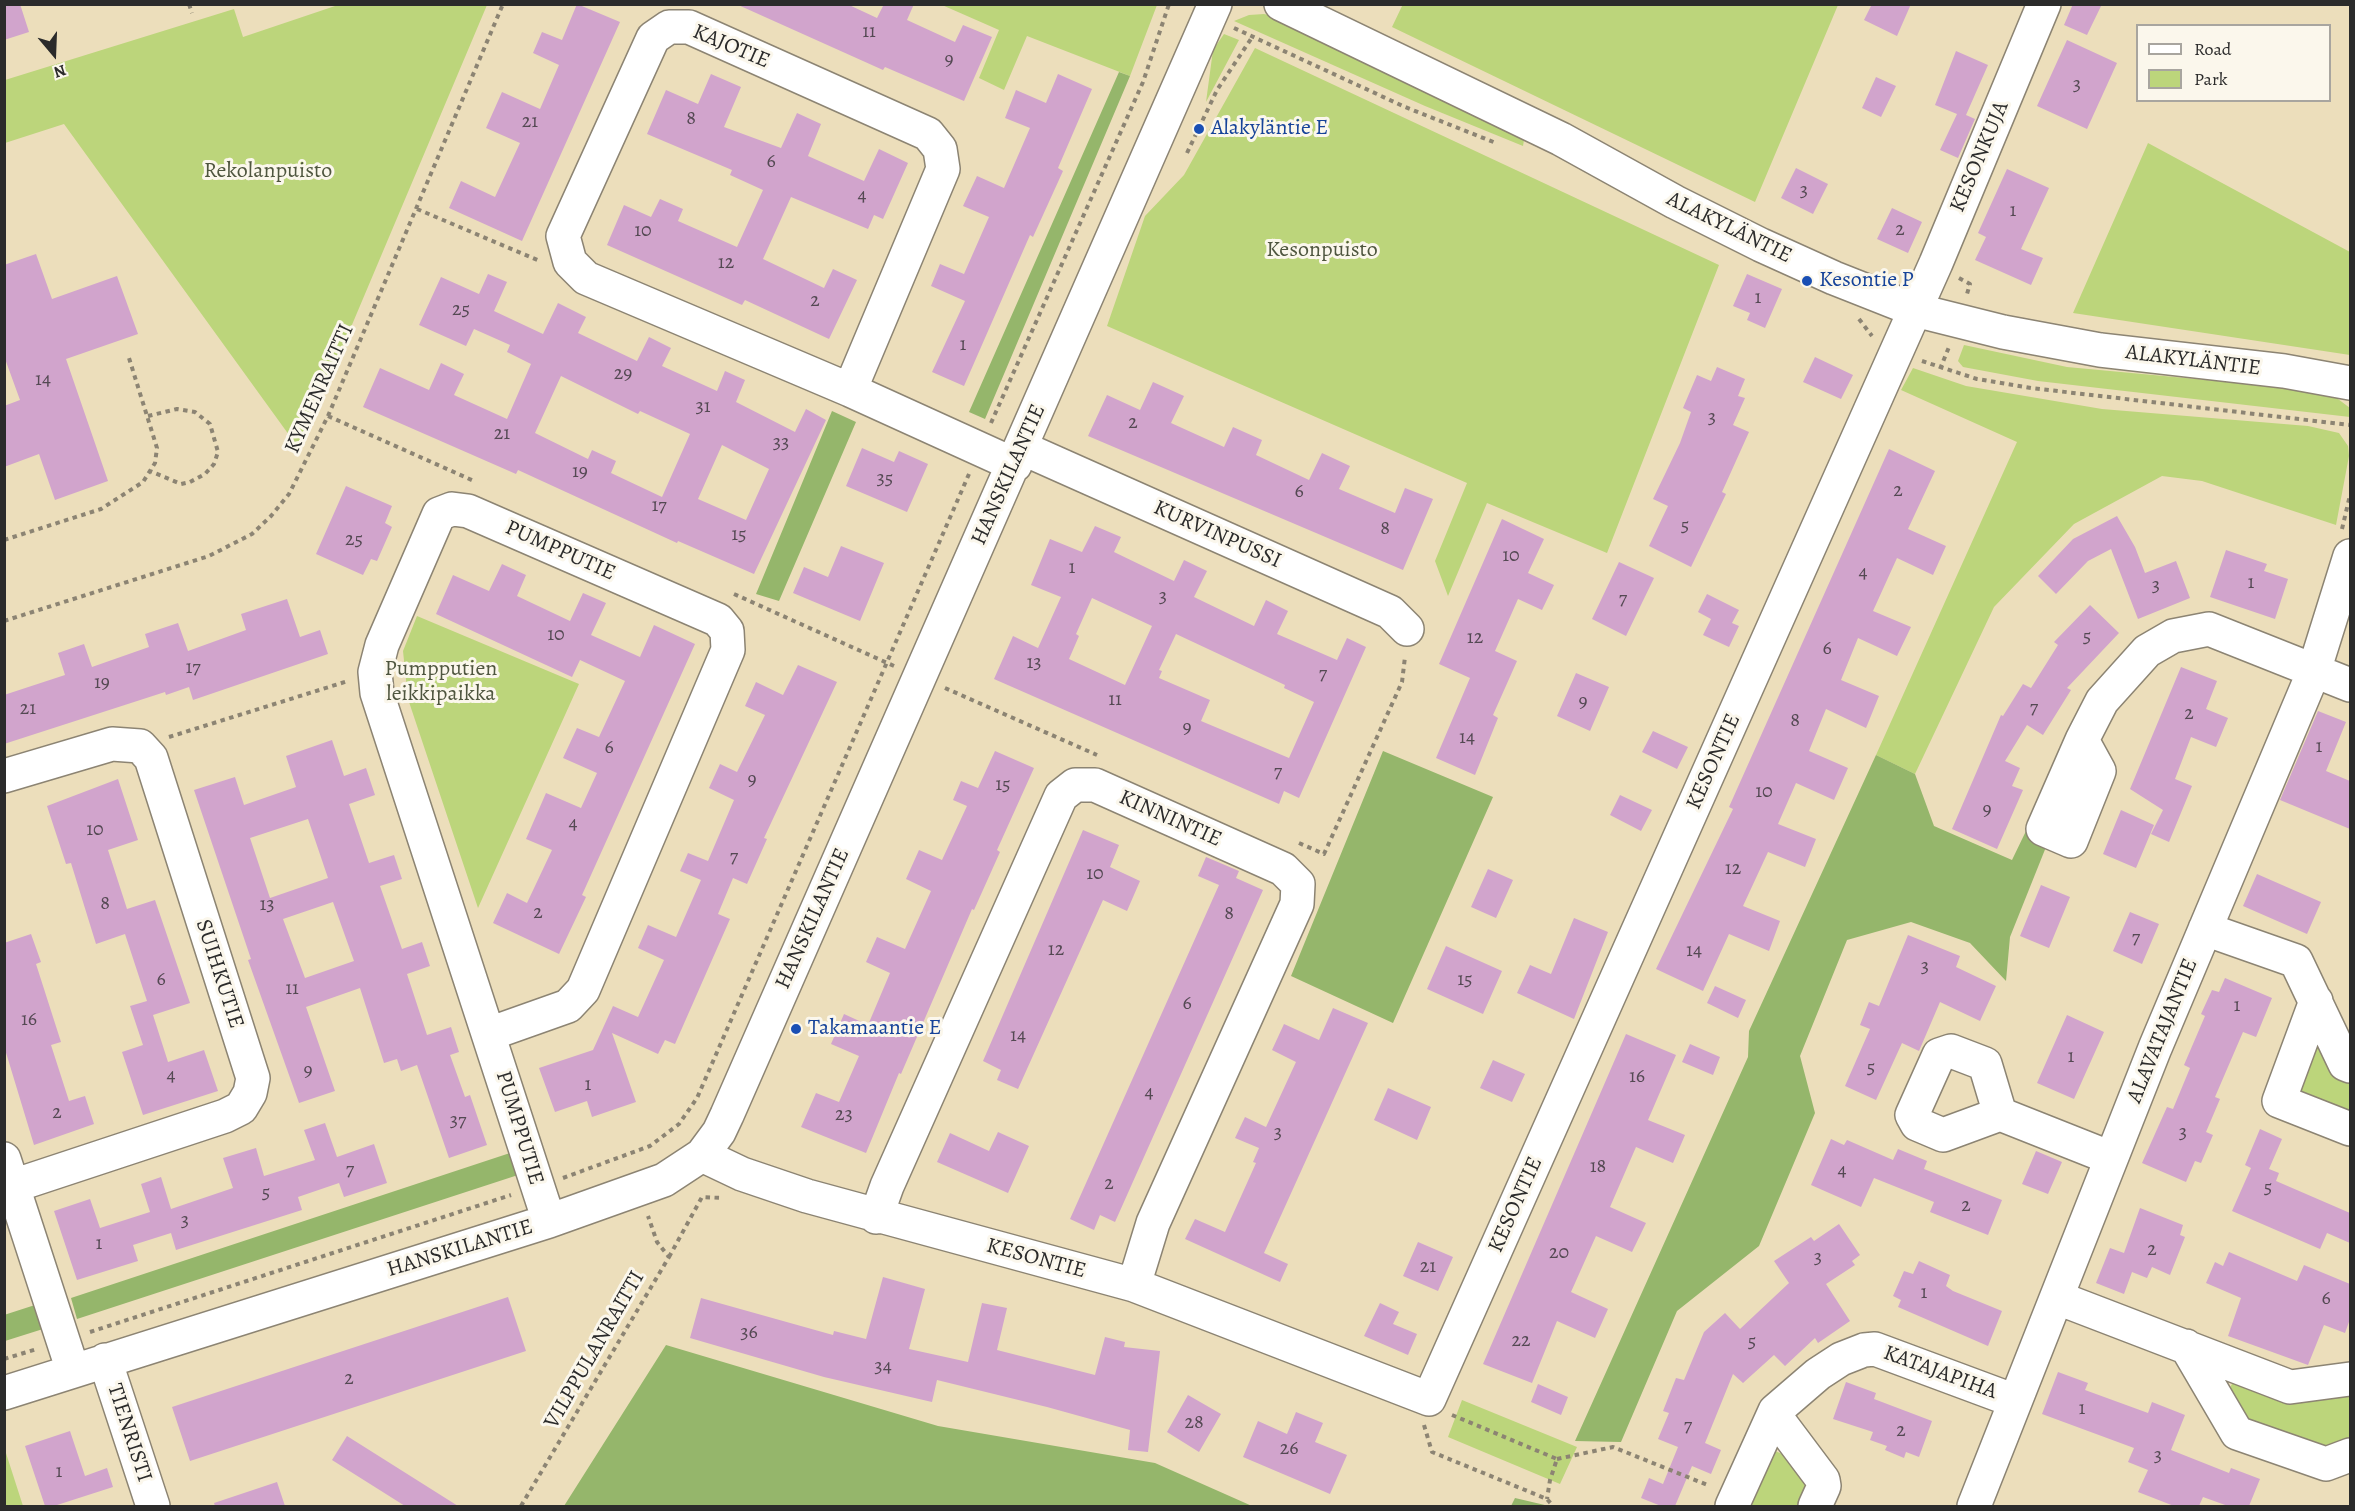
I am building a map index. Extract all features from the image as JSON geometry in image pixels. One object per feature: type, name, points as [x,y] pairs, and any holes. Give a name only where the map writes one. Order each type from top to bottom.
[{"type":"street","name":"ALAKYLÄNTIE","points":[[1281,4],[1561,139],[1676,202],[1761,245],[1834,278],[1915,310],[2003,332],[2100,350],[2284,371],[2350,382]]},
{"type":"street","name":"KESONKUJA","points":[[1915,310],[2044,4]]},
{"type":"street","name":"HANSKILANTIE","points":[[4,1393],[549,1221],[664,1180],[702,1155],[719,1132],[1018,457],[1222,15]]},
{"type":"street","name":"KAJOTIE","points":[[570,262],[563,236],[652,38],[669,27],[689,27],[928,134],[940,148],[943,169],[850,390]]},
{"type":"street","points":[[570,262],[586,278],[850,390],[981,449],[1018,457]]},
{"type":"street","name":"KESONTIE","points":[[702,1155],[742,1174],[876,1217],[1134,1286],[1429,1399],[1915,310]]},
{"type":"street","name":"KURVINPUSSI","points":[[1018,457],[1390,612],[1407,630]]},
{"type":"street","name":"PUMPPUTIE","points":[[489,1034],[568,1006],[583,990],[728,650],[727,631],[718,620],[468,511],[452,508],[439,514],[382,645],[375,672],[377,693],[549,1221]]},
{"type":"street","name":"ALAVATAJANTIE","points":[[1974,1506],[2058,1298],[2111,1158],[2314,671],[2350,556]]},
{"type":"street","points":[[2082,740],[2102,701],[2147,651],[2173,636],[2209,629],[2350,685]]},
{"type":"street","points":[[4,776],[112,744],[140,746]]},
{"type":"street","name":"SUIHKUTIE","points":[[73,1371],[9,1172],[225,1116],[241,1108],[250,1093],[252,1078],[151,758],[140,746]]},
{"type":"street","name":"KINNINTIE","points":[[876,1217],[886,1186],[1061,796],[1075,785],[1095,785],[1283,869],[1298,884],[1297,904],[1153,1223],[1134,1286]]},
{"type":"street","points":[[2205,929],[2296,961],[2345,1064],[2350,1066]]},
{"type":"street","points":[[2316,1000],[2279,1101],[2350,1129]]},
{"type":"street","points":[[2000,1114],[2111,1158]]},
{"type":"street","points":[[2058,1298],[2290,1387],[2350,1379]]},
{"type":"street","points":[[2186,1346],[2237,1433],[2326,1464],[2350,1455]]},
{"type":"street","name":"KATAJAPIHA","points":[[1734,1501],[1775,1411],[1825,1369],[1840,1359],[1864,1350],[1875,1349],[2015,1401]]},
{"type":"street","name":"TIENRISTI","points":[[105,1360],[153,1506]]},
{"type":"street","points":[[1775,1411],[1778,1420],[1823,1480],[1824,1486],[1815,1506]]},
{"type":"path","points":[[189,4],[192,13]]},
{"type":"path","name":"KYMENRAITTI","points":[[4,621],[209,555],[252,534],[272,516],[289,494],[328,416],[503,4]]},
{"type":"path","points":[[560,1179],[650,1146],[679,1124],[697,1098],[1143,82],[1169,4]]},
{"type":"path","points":[[1222,15],[1253,36],[1405,107],[1505,146]]},
{"type":"path","points":[[1187,153],[1217,90],[1253,36]]},
{"type":"path","points":[[417,209],[537,261],[570,262]]},
{"type":"path","points":[[1852,314],[1867,333],[1877,339]]},
{"type":"path","points":[[1940,369],[1952,341]]},
{"type":"path","points":[[1914,357],[1940,369],[1977,379],[2031,388],[2350,425]]},
{"type":"path","points":[[4,540],[101,509],[143,482],[155,463],[156,448],[129,358]]},
{"type":"path","points":[[148,417],[177,410],[195,412],[210,424],[218,453],[214,464],[205,474],[190,482],[181,484],[150,471]]},
{"type":"path","points":[[1292,840],[1324,854],[1402,681],[1407,630]]},
{"type":"path","points":[[140,746],[375,672]]},
{"type":"path","points":[[936,684],[1102,757]]},
{"type":"path","points":[[82,1335],[513,1195]]},
{"type":"path","points":[[669,1257],[702,1197],[731,1199]]},
{"type":"path","name":"VILPPULANRAITTI","points":[[521,1506],[669,1257],[657,1242],[646,1208]]},
{"type":"path","points":[[4,1359],[43,1347]]},
{"type":"path","points":[[1434,1388],[1455,1397],[1449,1413],[1455,1417],[1557,1459],[1613,1447],[1734,1501]]},
{"type":"path","points":[[1421,1417],[1432,1452],[1547,1499],[1553,1506]]},
{"type":"path","points":[[1547,1499],[1557,1459]]},
{"type":"green space","points":[[1403,4],[1838,5],[1755,202],[1392,27]]},
{"type":"green space","name":"Rekolanpuisto","points":[[338,5],[487,5],[316,410],[297,446],[64,124],[5,143],[5,80],[234,9],[243,37]]},
{"type":"green space","points":[[942,5],[1157,5],[1130,76],[1027,36],[1004,90],[979,78],[999,30]]},
{"type":"green space","points":[[1264,14],[1281,18],[1524,140],[1523,146],[1425,106],[1234,21],[1249,15]]},
{"type":"green space","points":[[1224,34],[1239,40],[1206,102],[1213,50]]},
{"type":"green space","name":"Kesonpuisto","points":[[1255,48],[1719,265],[1607,553],[1487,503],[1448,596],[1435,561],[1467,483],[1107,326],[1145,216],[1184,175]]},
{"type":"green space","points":[[1119,72],[1130,76],[985,419],[969,412]]},
{"type":"green space","points":[[2148,143],[2350,252],[2350,355],[2073,313]]},
{"type":"green space","points":[[1964,345],[2067,367],[2282,387],[2334,396],[2350,408],[2350,417],[2038,381],[1963,367],[1958,361]]},
{"type":"green space","points":[[1913,368],[1966,386],[2102,409],[2308,426],[2339,433],[2348,446],[2349,456],[2336,525],[2202,481],[2162,476],[2074,524],[1994,607],[1915,774],[1876,755],[2017,442],[1901,390]]},
{"type":"green space","points":[[832,411],[856,422],[779,601],[756,594]]},
{"type":"green space","name":"Pumpputien leikkipaikka","points":[[417,616],[579,684],[478,908],[408,699],[403,651]]},
{"type":"green space","points":[[1383,751],[1493,797],[1393,1023],[1291,976]]},
{"type":"green space","points":[[1876,755],[1915,774],[1934,826],[2012,860],[2026,831],[2048,842],[2010,937],[2006,981],[1970,943],[1911,922],[1847,940],[1800,1056],[1815,1113],[1759,1246],[1677,1311],[1621,1442],[1575,1441],[1748,1057],[1749,1031]]},
{"type":"green space","points":[[2314,1046],[2322,1048],[2350,1078],[2350,1118],[2292,1096]]},
{"type":"green space","points":[[510,1153],[518,1175],[77,1319],[71,1298]]},
{"type":"green space","points":[[35,1305],[43,1329],[5,1341],[4,1315]]},
{"type":"green space","points":[[666,1345],[938,1426],[1155,1463],[1252,1506],[564,1506]]},
{"type":"green space","points":[[2232,1384],[2350,1389],[2350,1444],[2324,1451],[2262,1430],[2242,1414],[2228,1391]]},
{"type":"green space","points":[[1462,1400],[1577,1447],[1560,1484],[1448,1437]]},
{"type":"green space","points":[[1770,1449],[1785,1455],[1810,1490],[1805,1506],[1750,1506]]},
{"type":"green space","points":[[5,1450],[23,1506],[5,1506]]},
{"type":"green space","points":[[1515,1498],[1549,1506],[1511,1506]]},
{"type":"building","points":[[4,4],[20,4],[29,32],[4,40]]},
{"type":"building","points":[[577,4],[620,22],[522,241],[449,208],[461,181],[495,197],[520,143],[486,128],[502,92],[540,109],[559,65],[533,53],[542,32],[562,40]]},
{"type":"building","points":[[736,4],[847,4],[877,18],[884,4],[914,4],[907,20],[955,42],[963,25],[992,37],[964,101],[885,67],[883,70]]},
{"type":"building","points":[[1872,4],[1911,4],[1897,36],[1864,20]]},
{"type":"building","points":[[2073,4],[2102,4],[2087,35],[2064,25]]},
{"type":"building","points":[[2067,40],[2117,63],[2087,129],[2037,106]]},
{"type":"building","points":[[1956,51],[1988,65],[1966,115],[1975,119],[1958,158],[1940,150],[1957,114],[1935,105]]},
{"type":"building","points":[[711,74],[741,87],[724,127],[781,148],[797,113],[821,124],[808,156],[864,181],[879,149],[908,163],[883,219],[874,215],[868,229],[791,197],[763,259],[824,288],[833,269],[857,280],[829,339],[745,300],[742,305],[607,245],[624,205],[651,217],[660,199],[683,209],[678,221],[737,247],[763,190],[730,175],[732,170],[647,134],[666,90],[698,104]]},
{"type":"building","points":[[1058,74],[1092,89],[1058,168],[1063,171],[1033,237],[1030,235],[964,386],[932,372],[965,301],[931,286],[940,264],[964,274],[989,217],[963,206],[977,176],[1004,188],[1030,128],[1005,118],[1016,90],[1046,103]]},
{"type":"building","points":[[1876,77],[1896,86],[1881,117],[1862,108]]},
{"type":"building","points":[[1796,168],[1828,184],[1813,214],[1781,198]]},
{"type":"building","points":[[2007,169],[2049,188],[2021,249],[2043,258],[2031,285],[1975,260],[1986,237],[1978,233]]},
{"type":"building","points":[[1892,208],[1922,222],[1908,253],[1877,239]]},
{"type":"building","points":[[36,254],[52,299],[117,276],[138,334],[66,359],[108,481],[55,500],[39,454],[4,467],[4,406],[20,400],[4,356],[4,265]]},
{"type":"building","points":[[488,274],[507,282],[494,311],[543,334],[558,303],[586,317],[578,333],[637,361],[649,337],[671,348],[662,366],[717,391],[725,371],[745,380],[736,402],[795,432],[806,409],[826,420],[754,574],[678,541],[677,543],[518,470],[516,474],[363,407],[380,368],[429,390],[441,363],[464,374],[454,395],[507,419],[531,364],[507,352],[510,345],[474,329],[466,346],[419,325],[441,277],[479,294]],"holes":[[[561,376],[638,414],[640,411],[690,434],[662,497],[611,473],[616,461],[592,450],[588,459],[535,433]],[[722,445],[769,469],[746,520],[698,499]]]},
{"type":"building","points":[[1747,274],[1782,289],[1765,328],[1747,320],[1750,313],[1733,306]]},
{"type":"building","points":[[1815,357],[1853,375],[1841,399],[1803,382]]},
{"type":"building","points":[[1717,367],[1745,379],[1738,396],[1745,398],[1733,425],[1749,432],[1722,492],[1726,494],[1691,567],[1649,546],[1668,506],[1653,499],[1680,443],[1691,412],[1683,408],[1697,375],[1711,381]]},
{"type":"building","points":[[1153,382],[1184,396],[1171,423],[1224,447],[1233,427],[1262,440],[1256,455],[1309,480],[1322,453],[1350,466],[1339,489],[1395,513],[1405,488],[1433,499],[1403,570],[1088,436],[1107,395],[1140,410]]},
{"type":"building","points":[[862,448],[894,462],[899,451],[928,464],[907,512],[846,486]]},
{"type":"building","points":[[1889,449],[1935,471],[1908,529],[1946,546],[1933,575],[1897,558],[1873,611],[1911,627],[1897,656],[1858,638],[1841,680],[1879,696],[1866,728],[1826,709],[1809,751],[1848,768],[1834,800],[1796,783],[1778,824],[1816,839],[1805,867],[1768,852],[1743,906],[1780,921],[1769,951],[1729,934],[1703,991],[1656,969],[1733,809],[1729,807]]},
{"type":"building","points":[[346,486],[392,506],[385,523],[392,527],[377,561],[371,559],[363,575],[316,554]]},
{"type":"building","points":[[2117,516],[2135,547],[2145,573],[2176,561],[2190,598],[2138,619],[2111,549],[2088,561],[2056,594],[2038,576],[2073,539]]},
{"type":"building","points":[[1502,519],[1544,539],[1528,573],[1554,585],[1542,610],[1518,599],[1495,651],[1517,661],[1493,715],[1498,718],[1475,775],[1436,758],[1470,678],[1439,664]]},
{"type":"building","points":[[1095,526],[1121,537],[1114,552],[1174,581],[1184,560],[1207,571],[1194,597],[1254,626],[1266,600],[1288,611],[1277,634],[1337,660],[1347,638],[1366,647],[1299,798],[1284,791],[1279,804],[994,679],[1013,636],[1038,648],[1061,597],[1031,585],[1050,539],[1082,552]],"holes":[[[1092,598],[1152,626],[1125,685],[1069,659],[1079,636],[1076,634]],[[1176,634],[1285,685],[1284,688],[1314,702],[1289,758],[1201,721],[1210,700],[1159,678],[1162,671],[1159,670]]]},
{"type":"building","points":[[841,546],[884,563],[860,621],[793,593],[804,567],[828,577]]},
{"type":"building","points":[[2226,550],[2267,564],[2264,571],[2288,579],[2275,619],[2210,597]]},
{"type":"building","points":[[1619,562],[1654,578],[1626,636],[1592,619]]},
{"type":"building","points":[[502,564],[526,575],[517,596],[570,621],[583,593],[606,603],[591,635],[640,657],[654,625],[695,644],[582,895],[586,897],[559,954],[493,923],[507,893],[527,903],[552,850],[526,839],[546,793],[581,808],[597,773],[563,758],[577,728],[599,737],[625,681],[580,660],[572,677],[436,614],[453,575],[489,591]]},
{"type":"building","points":[[1707,594],[1739,610],[1732,623],[1739,626],[1729,647],[1703,635],[1711,619],[1698,612]]},
{"type":"building","points":[[287,599],[300,637],[320,630],[328,654],[193,700],[189,687],[166,695],[165,692],[4,744],[4,695],[65,675],[58,653],[84,644],[92,667],[149,647],[145,634],[178,623],[188,651],[246,630],[241,614]]},
{"type":"building","points":[[2090,605],[2119,633],[2067,688],[2071,690],[2043,735],[2027,725],[2005,761],[2020,768],[2012,786],[2023,790],[1997,849],[1952,829],[2001,715],[2003,716],[2023,684],[2031,688],[2058,645],[2054,642]]},
{"type":"building","points":[[798,665],[837,682],[764,838],[767,839],[747,884],[733,878],[718,914],[730,919],[675,1044],[665,1040],[658,1054],[612,1033],[636,1102],[592,1117],[587,1101],[555,1112],[539,1068],[593,1050],[613,1006],[638,1017],[664,960],[638,948],[648,925],[676,937],[701,880],[680,871],[688,853],[708,861],[734,800],[709,788],[720,764],[737,772],[765,715],[745,706],[756,682],[783,695]]},
{"type":"building","points":[[2181,667],[2217,681],[2206,709],[2228,718],[2216,747],[2191,737],[2175,779],[2192,786],[2169,842],[2151,834],[2163,810],[2130,789]]},
{"type":"building","points":[[1576,673],[1609,687],[1590,731],[1557,716]]},
{"type":"building","points":[[2318,711],[2346,722],[2326,771],[2350,781],[2350,829],[2280,800]]},
{"type":"building","points":[[1653,731],[1688,747],[1677,769],[1642,752]]},
{"type":"building","points":[[332,740],[344,776],[366,768],[375,795],[349,804],[369,863],[394,855],[402,879],[380,886],[402,949],[422,942],[430,966],[407,974],[427,1035],[451,1027],[459,1052],[450,1055],[465,1097],[470,1095],[487,1145],[449,1158],[417,1065],[401,1071],[397,1059],[384,1063],[360,988],[306,1007],[335,1091],[299,1103],[248,960],[251,959],[194,790],[235,777],[244,805],[296,787],[286,756]],"holes":[[[308,819],[328,878],[270,898],[250,838]],[[333,902],[354,961],[305,978],[283,919]]]},
{"type":"building","points":[[995,751],[1034,768],[997,850],[1000,852],[974,910],[972,909],[866,1153],[801,1127],[816,1093],[839,1102],[859,1056],[831,1044],[844,1014],[868,1025],[890,973],[866,962],[877,937],[905,949],[931,891],[906,879],[919,850],[942,860],[967,806],[953,800],[961,781],[978,788]]},
{"type":"building","points":[[118,779],[138,840],[108,850],[127,909],[155,900],[190,1003],[153,1015],[168,1062],[204,1050],[218,1091],[143,1115],[122,1052],[143,1045],[130,1006],[147,1001],[125,934],[96,944],[71,863],[66,864],[47,806]]},
{"type":"building","points":[[1620,795],[1652,810],[1641,831],[1610,815]]},
{"type":"building","points":[[2121,810],[2154,825],[2136,868],[2103,854]]},
{"type":"building","points":[[1083,830],[1119,845],[1110,867],[1140,881],[1127,911],[1103,900],[1018,1089],[997,1080],[1001,1070],[983,1061]]},
{"type":"building","points":[[1206,857],[1239,871],[1236,878],[1263,890],[1115,1222],[1100,1215],[1094,1230],[1070,1219],[1219,885],[1198,876]]},
{"type":"building","points":[[1488,869],[1513,880],[1496,918],[1471,907]]},
{"type":"building","points":[[2257,874],[2321,902],[2307,934],[2243,906]]},
{"type":"building","points":[[2041,885],[2070,897],[2049,948],[2020,936]]},
{"type":"building","points":[[2130,912],[2159,924],[2142,964],[2113,951]]},
{"type":"building","points":[[1574,918],[1608,932],[1574,1019],[1517,993],[1530,965],[1551,974]]},
{"type":"building","points":[[31,934],[41,962],[36,964],[61,1042],[51,1045],[69,1101],[85,1096],[94,1124],[34,1145],[4,1046],[4,943]]},
{"type":"building","points":[[1908,935],[1960,956],[1956,967],[1996,986],[1980,1021],[1940,1002],[1919,1051],[1902,1043],[1876,1100],[1845,1086],[1870,1029],[1860,1025],[1869,1002],[1879,1006]]},
{"type":"building","points":[[1446,946],[1502,971],[1483,1014],[1427,989]]},
{"type":"building","points":[[2225,978],[2272,998],[2256,1037],[2243,1032],[2215,1097],[2220,1099],[2206,1132],[2213,1135],[2201,1163],[2195,1161],[2186,1182],[2142,1163],[2167,1107],[2173,1109],[2190,1068],[2184,1065],[2205,1016],[2201,1014],[2212,990],[2219,992]]},
{"type":"building","points":[[1715,986],[1746,1000],[1738,1018],[1707,1003]]},
{"type":"building","points":[[1333,1008],[1368,1023],[1264,1253],[1288,1264],[1280,1282],[1185,1239],[1195,1219],[1225,1232],[1256,1163],[1253,1162],[1259,1148],[1235,1138],[1245,1117],[1266,1127],[1296,1062],[1272,1050],[1284,1024],[1319,1040]]},
{"type":"building","points":[[2067,1015],[2104,1032],[2074,1099],[2037,1083]]},
{"type":"building","points":[[1626,1034],[1676,1055],[1648,1120],[1685,1135],[1673,1163],[1636,1147],[1610,1207],[1646,1223],[1632,1252],[1596,1236],[1571,1292],[1608,1309],[1595,1338],[1557,1321],[1532,1383],[1483,1364]]},
{"type":"building","points":[[1690,1044],[1720,1057],[1713,1075],[1682,1062]]},
{"type":"building","points":[[1493,1060],[1525,1074],[1512,1102],[1480,1088]]},
{"type":"building","points":[[1388,1088],[1431,1107],[1417,1140],[1374,1120]]},
{"type":"building","points":[[325,1123],[337,1157],[374,1144],[387,1183],[344,1197],[339,1183],[298,1197],[302,1210],[176,1250],[171,1233],[133,1245],[138,1261],[77,1280],[54,1211],[90,1199],[100,1228],[150,1212],[141,1184],[161,1177],[171,1209],[233,1188],[223,1158],[256,1148],[264,1176],[315,1160],[304,1130]]},
{"type":"building","points":[[2260,1129],[2282,1139],[2269,1169],[2279,1173],[2276,1181],[2350,1213],[2350,1243],[2327,1233],[2320,1249],[2232,1211],[2251,1168],[2245,1165]]},
{"type":"building","points":[[998,1132],[1029,1146],[1008,1193],[937,1162],[950,1133],[989,1151]]},
{"type":"building","points":[[1831,1139],[1844,1145],[1847,1140],[1893,1160],[1898,1149],[1927,1161],[1924,1169],[2002,1200],[1988,1235],[1930,1212],[1934,1202],[1874,1178],[1861,1207],[1811,1185]]},
{"type":"building","points":[[2036,1151],[2062,1162],[2048,1194],[2022,1184]]},
{"type":"building","points":[[2140,1208],[2183,1225],[2180,1235],[2185,1237],[2170,1275],[2152,1267],[2147,1278],[2132,1272],[2124,1294],[2096,1283],[2110,1248],[2124,1253]]},
{"type":"building","points":[[1839,1224],[1860,1255],[1852,1261],[1855,1265],[1826,1284],[1850,1321],[1818,1343],[1815,1338],[1785,1366],[1774,1355],[1743,1383],[1733,1374],[1705,1443],[1721,1450],[1711,1474],[1692,1466],[1675,1506],[1661,1506],[1641,1498],[1649,1478],[1663,1484],[1678,1447],[1658,1439],[1669,1413],[1663,1411],[1676,1378],[1684,1380],[1704,1332],[1725,1313],[1740,1329],[1789,1283],[1774,1261],[1811,1237],[1814,1241]]},
{"type":"building","points":[[1418,1242],[1453,1257],[1438,1291],[1403,1276]]},
{"type":"building","points":[[2229,1252],[2297,1281],[2304,1265],[2350,1284],[2350,1319],[2345,1333],[2324,1325],[2308,1365],[2228,1336],[2241,1298],[2206,1283],[2215,1262],[2223,1266]]},
{"type":"building","points":[[1919,1261],[1950,1275],[1946,1286],[1953,1291],[2002,1311],[1988,1346],[1898,1307],[1901,1300],[1893,1296],[1904,1271],[1913,1274]]},
{"type":"building","points":[[883,1277],[925,1289],[909,1349],[968,1362],[982,1303],[1007,1308],[997,1350],[1095,1375],[1105,1337],[1125,1342],[1124,1347],[1160,1351],[1148,1452],[1128,1450],[1130,1430],[1047,1407],[937,1380],[932,1402],[824,1377],[690,1338],[701,1298],[833,1335],[834,1331],[866,1339]]},
{"type":"building","points":[[508,1297],[526,1351],[190,1461],[172,1407]]},
{"type":"building","points":[[1380,1303],[1399,1312],[1393,1324],[1417,1334],[1408,1355],[1364,1336]]},
{"type":"building","points":[[2058,1372],[2088,1383],[2085,1390],[2148,1413],[2152,1402],[2185,1415],[2171,1450],[2229,1473],[2231,1468],[2260,1479],[2249,1506],[2228,1506],[2203,1497],[2199,1506],[2174,1506],[2138,1492],[2148,1470],[2128,1462],[2134,1448],[2042,1414]]},
{"type":"building","points":[[1846,1382],[1876,1393],[1874,1399],[1932,1421],[1919,1457],[1906,1452],[1904,1458],[1885,1450],[1887,1446],[1870,1440],[1873,1432],[1833,1419]]},
{"type":"building","points":[[1538,1384],[1568,1397],[1561,1415],[1531,1402]]},
{"type":"building","points":[[1188,1395],[1221,1414],[1199,1452],[1167,1432]]},
{"type":"building","points":[[1296,1412],[1323,1423],[1315,1442],[1347,1455],[1330,1494],[1243,1457],[1258,1421],[1287,1434]]},
{"type":"building","points":[[70,1431],[85,1476],[107,1468],[113,1487],[54,1506],[45,1506],[25,1446]]},
{"type":"building","points":[[347,1436],[458,1506],[405,1506],[332,1460]]},
{"type":"building","points":[[277,1482],[285,1506],[215,1506],[214,1503]]},
{"type":"place","name":"Alakyläntie E","points":[[1199,129]]},
{"type":"place","name":"Kesontie P","points":[[1807,281]]},
{"type":"place","name":"Takamaantie E","points":[[796,1029]]}]
